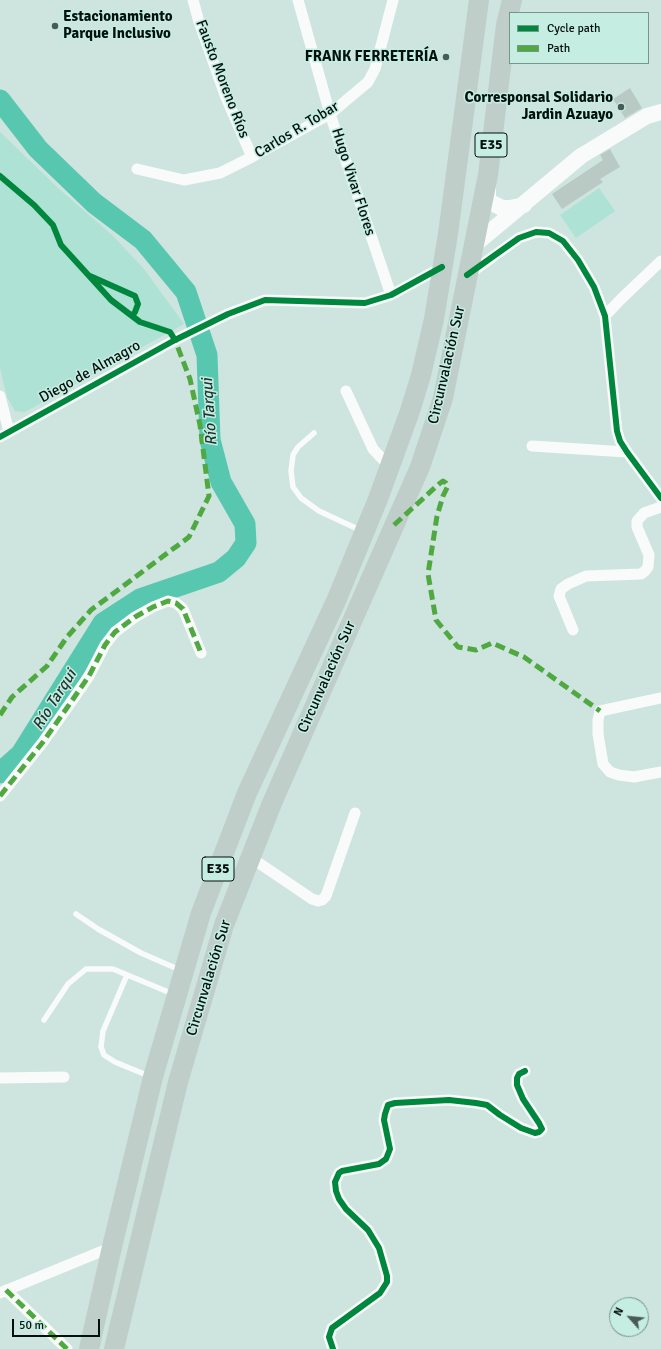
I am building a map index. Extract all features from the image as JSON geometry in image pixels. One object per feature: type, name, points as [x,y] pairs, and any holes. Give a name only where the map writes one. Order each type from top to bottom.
[{"type":"highway","name":"Circunvalación Sur","points":[[89,1349],[153,1077],[201,913],[247,793],[336,601],[378,499],[410,411],[421,375],[434,319],[479,0]]},
{"type":"highway","name":"Circunvalación Sur","points":[[509,12],[512,0]]},
{"type":"highway","name":"Circunvalación Sur","points":[[114,1349],[178,1082],[224,925],[272,803],[420,467],[443,398],[488,175],[506,25],[509,12]]},
{"type":"street","name":"Fausto Moreno Ríos","points":[[193,0],[199,22],[225,95],[252,157]]},
{"type":"street","name":"Hugo Vivar Flores","points":[[298,0],[330,114],[391,295]]},
{"type":"street","name":"Carlos R. Tobar","points":[[138,169],[184,180],[220,173],[330,114],[368,82],[375,69],[394,0]]},
{"type":"street","points":[[473,246],[581,156],[647,116],[661,112]]},
{"type":"street","points":[[488,175],[488,197],[490,202],[502,208],[524,205]]},
{"type":"street","points":[[467,275],[519,238],[536,232],[549,233],[563,241],[578,260],[594,287],[605,316],[617,431],[620,441],[661,498]]},
{"type":"street","points":[[605,316],[661,261]]},
{"type":"street","name":"Diego de Almagro","points":[[4,434],[175,340],[228,314],[265,300],[365,303],[391,295],[442,267]]},
{"type":"street","points":[[346,391],[373,449],[389,466]]},
{"type":"street","points":[[0,396],[4,434]]},
{"type":"street","points":[[532,446],[627,452]]},
{"type":"street","points":[[573,630],[559,596],[561,589],[568,584],[586,576],[641,574],[645,571],[648,567],[649,556],[637,527],[637,520],[644,513],[661,507]]},
{"type":"street","points":[[0,796],[43,742],[71,702],[89,676],[105,645],[115,632],[135,617],[153,606],[168,601],[176,603],[184,609],[201,653]]},
{"type":"street","points":[[661,698],[600,711],[598,720],[598,734],[603,764],[610,772],[619,776],[634,777],[661,772]]},
{"type":"street","points":[[250,857],[312,899],[318,901],[322,900],[326,896],[355,814]]},
{"type":"street","points":[[333,1349],[329,1337],[332,1328],[380,1292],[387,1282],[387,1276],[378,1248],[368,1230],[346,1209],[339,1199],[335,1182],[339,1173],[342,1171],[379,1164],[386,1159],[390,1149],[384,1120],[388,1105],[395,1103],[449,1100],[487,1105],[500,1116],[521,1128],[535,1133],[539,1132],[542,1129],[523,1098],[517,1084],[519,1074],[525,1071]]},
{"type":"street","points":[[0,1078],[64,1077]]},
{"type":"street","points":[[67,1349],[3,1292],[112,1247]]},
{"type":"lane","points":[[314,433],[298,447],[293,455],[291,471],[293,487],[301,498],[320,511],[364,532]]},
{"type":"lane","points":[[76,914],[98,929],[141,953],[184,972]]},
{"type":"lane","points":[[44,1020],[68,984],[86,969],[113,969],[177,995]]},
{"type":"lane","points":[[127,974],[103,1031],[101,1047],[104,1055],[115,1062],[153,1077]]},
{"type":"green space","points":[[0,132],[58,188],[113,236],[144,269],[184,324],[25,412],[15,411],[7,397],[0,368]]},
{"type":"green space","points":[[599,188],[615,211],[576,238],[560,215]]},
{"type":"building","points":[[630,88],[642,108],[625,118],[613,99]]},
{"type":"building","points":[[610,149],[620,167],[600,179],[603,182],[562,209],[552,194],[603,160],[600,155]]},
{"type":"waterway","name":"Río Tarqui","points":[[0,100],[38,149],[94,203],[143,240],[186,292],[207,355],[210,440],[221,482],[245,524],[246,543],[236,558],[219,572],[140,599],[103,623],[21,754],[0,773]]},
{"type":"marked path","points":[[0,715],[12,697],[47,666],[67,637],[91,610],[189,537],[209,496],[200,425],[190,379],[175,340]]},
{"type":"marked path","points":[[394,525],[439,484],[443,481],[446,483],[448,486],[443,496],[437,516],[428,574],[436,620],[458,647],[476,650],[492,643],[524,657],[600,711]]},
{"type":"marked path","points":[[0,796],[43,742],[71,702],[89,676],[105,645],[115,632],[135,617],[168,601],[176,603],[183,609],[201,653]]},
{"type":"marked path","points":[[6,1290],[67,1349]]},
{"type":"cycle path","points":[[0,176],[34,205],[53,225],[61,245],[111,300],[140,322],[170,332],[175,340]]},
{"type":"cycle path","points":[[467,275],[519,238],[536,232],[549,233],[563,241],[578,260],[594,287],[605,316],[617,431],[620,441],[661,498]]},
{"type":"cycle path","points":[[0,437],[175,340],[228,314],[265,300],[365,303],[391,295],[442,267]]},
{"type":"cycle path","points":[[90,276],[135,296],[138,304],[132,316]]},
{"type":"cycle path","points":[[333,1349],[329,1337],[332,1328],[380,1293],[387,1282],[387,1276],[379,1248],[368,1230],[346,1209],[339,1199],[335,1182],[339,1173],[342,1171],[379,1164],[386,1159],[390,1149],[384,1120],[388,1105],[395,1103],[449,1100],[487,1105],[521,1128],[535,1133],[539,1132],[542,1129],[523,1099],[517,1085],[517,1078],[519,1074],[525,1071]]},
{"type":"place","name":"Estacionamiento Parque Inclusivo","points":[[55,26]]},
{"type":"place","name":"FRANK FERRETERÍA","points":[[446,57]]},
{"type":"place","name":"Corresponsal Solidario Jardin Azuayo","points":[[621,107]]}]
